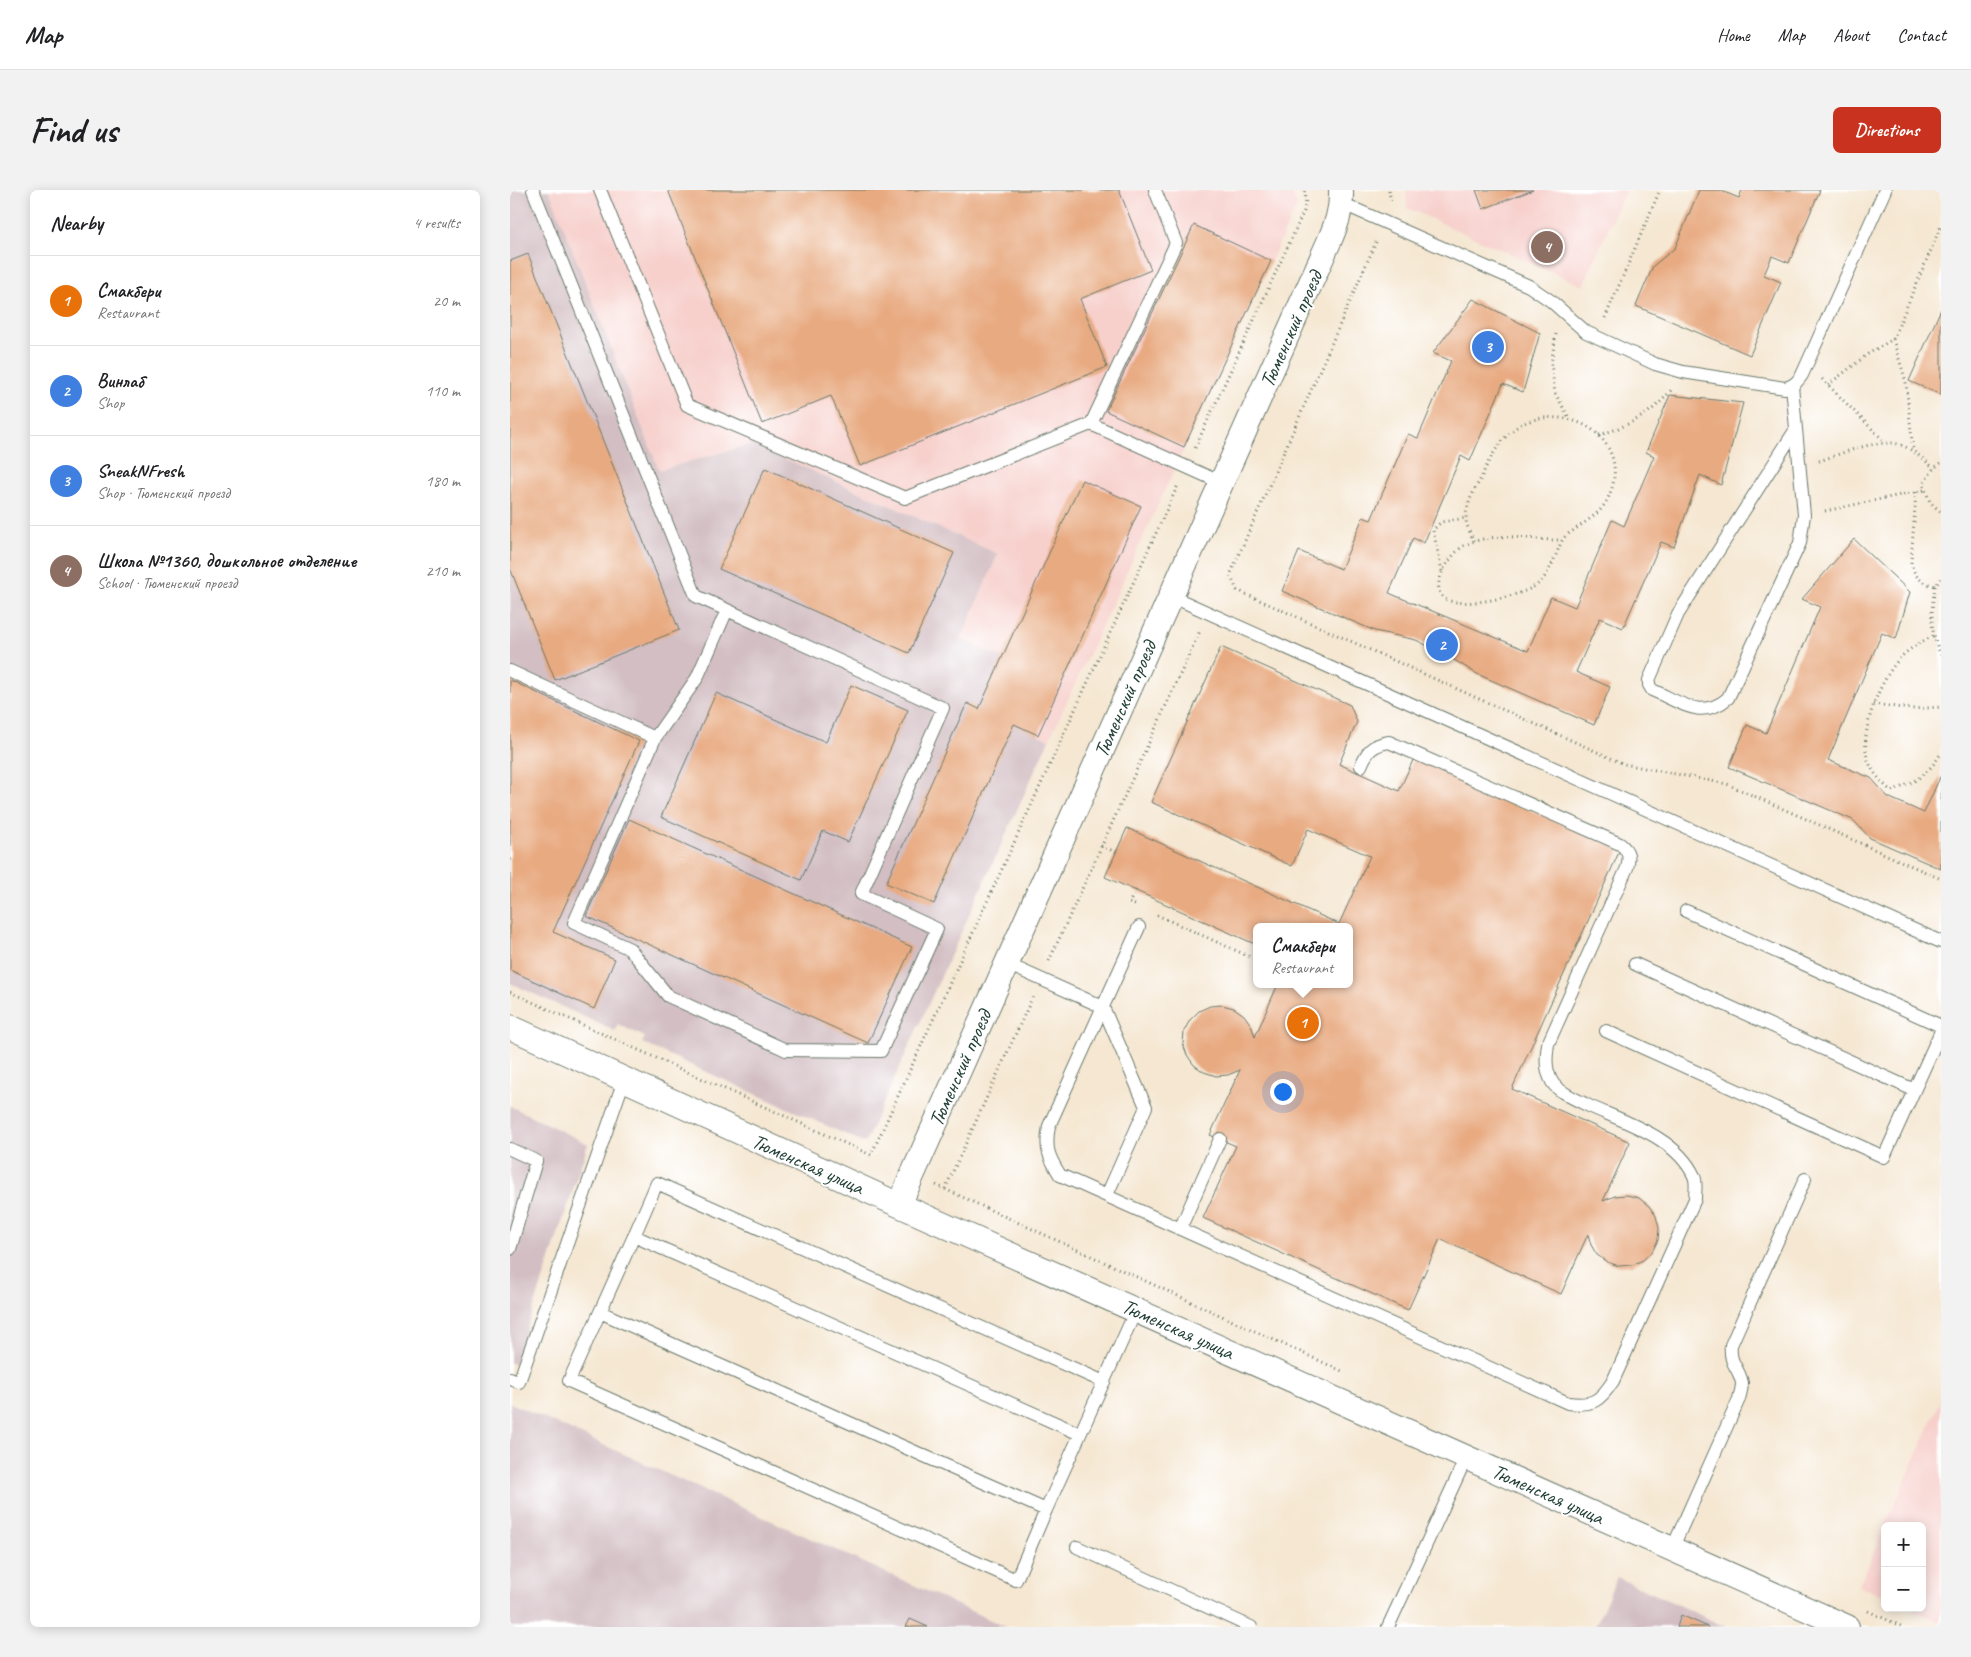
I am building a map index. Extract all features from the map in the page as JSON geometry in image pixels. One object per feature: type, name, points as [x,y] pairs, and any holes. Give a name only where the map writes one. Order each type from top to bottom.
[{"type":"street","name":"Тюменский проезд","points":[[899,1205],[1337,224],[1341,197]]},
{"type":"street","name":"Тюменская улица","points":[[510,1027],[899,1205],[1847,1627]]},
{"type":"lane","points":[[533,190],[696,596],[727,610],[943,708],[861,894],[937,928],[881,1051],[786,1050],[668,996],[630,949],[574,923],[655,738],[697,678],[727,610]]},
{"type":"lane","points":[[600,190],[687,405],[905,498],[1091,424],[1176,243],[1155,190]]},
{"type":"lane","points":[[1341,197],[1385,222],[1529,286],[1551,301],[1578,326],[1597,338],[1655,364],[1683,372],[1778,387],[1792,386],[1798,382],[1885,190]]},
{"type":"lane","points":[[1792,386],[1796,428],[1799,467],[1804,515],[1796,551],[1728,698],[1721,705],[1711,709],[1699,710],[1652,690],[1648,686],[1648,680],[1678,614],[1796,428]]},
{"type":"lane","points":[[1091,424],[1222,483]]},
{"type":"lane","points":[[1171,596],[1941,942]]},
{"type":"lane","points":[[510,670],[655,738]]},
{"type":"lane","points":[[1138,927],[1049,1126],[1046,1142],[1049,1158],[1060,1174],[1568,1403],[1582,1405],[1592,1403],[1603,1396],[1613,1381],[1695,1199],[1695,1178],[1684,1160],[1666,1144],[1569,1096],[1553,1083],[1547,1070],[1548,1044],[1630,858],[1626,849],[1620,844],[1389,742],[1373,746],[1367,751],[1360,766]]},
{"type":"lane","points":[[1686,911],[1941,1026]]},
{"type":"lane","points":[[1006,964],[1102,1007],[1146,1107],[1107,1195]]},
{"type":"lane","points":[[1635,964],[1914,1090]]},
{"type":"lane","points":[[1606,1031],[1884,1156],[1941,1030]]},
{"type":"lane","points":[[510,1378],[519,1382],[624,1080]]},
{"type":"lane","points":[[1180,1228],[1220,1139]]},
{"type":"lane","points":[[510,1149],[536,1161],[512,1234],[510,1249]]},
{"type":"lane","points":[[1672,1549],[1739,1399],[1742,1386],[1740,1376],[1732,1363],[1731,1344],[1806,1179]]},
{"type":"lane","points":[[1104,1382],[657,1183],[569,1381],[1016,1580],[1046,1510],[1104,1382],[1136,1310]]},
{"type":"lane","points":[[634,1236],[1080,1434]]},
{"type":"lane","points":[[600,1312],[1046,1510]]},
{"type":"lane","points":[[1388,1627],[1466,1458]]},
{"type":"lane","points":[[1077,1547],[1251,1627]]},
{"type":"path","points":[[510,992],[871,1155],[1304,211],[1306,200],[1304,190]]},
{"type":"path","points":[[1389,190],[1391,209],[1230,575],[1237,590],[1624,764],[1727,784],[1941,879]]},
{"type":"path","points":[[1597,338],[1660,190]]},
{"type":"path","points":[[1828,385],[1868,354],[1893,339],[1941,226]]},
{"type":"path","points":[[1565,315],[1556,332],[1551,362],[1555,393],[1569,418]]},
{"type":"path","points":[[1893,339],[1906,382],[1913,451]]},
{"type":"path","points":[[1807,364],[1885,443]]},
{"type":"path","points":[[1599,435],[1622,428],[1644,416],[1663,400],[1683,372]]},
{"type":"path","points":[[1474,541],[1466,518],[1476,487],[1486,467],[1505,437],[1524,423],[1546,417],[1569,418],[1585,425],[1599,435],[1611,452],[1614,464],[1614,477],[1608,499],[1596,514],[1562,540],[1552,565],[1538,584],[1515,594],[1491,601],[1466,602],[1448,600],[1439,591],[1438,583],[1448,562],[1464,546],[1474,541],[1506,536],[1562,540]]},
{"type":"path","points":[[1799,467],[1885,443],[1899,444],[1913,451],[1934,468]]},
{"type":"path","points":[[1941,463],[1934,468],[1923,484],[1930,502],[1941,512]]},
{"type":"path","points":[[1804,515],[1924,490]]},
{"type":"path","points":[[1916,492],[1911,563],[1914,574],[1921,582],[1935,586]]},
{"type":"path","points":[[1443,572],[1433,530],[1441,522],[1466,518]]},
{"type":"path","points":[[1941,579],[1935,586],[1931,616],[1933,636],[1941,655]]},
{"type":"path","points":[[945,1189],[1202,627]]},
{"type":"path","points":[[1933,636],[1918,644],[1900,658],[1882,684],[1873,704],[1867,731],[1867,756],[1877,776],[1891,791],[1905,787],[1924,776],[1941,753]]},
{"type":"path","points":[[1873,704],[1911,710],[1941,707]]},
{"type":"path","points":[[1101,846],[1116,852]]},
{"type":"path","points":[[1136,890],[1129,902],[1146,910]]},
{"type":"path","points":[[1154,914],[1253,958]]},
{"type":"shaded area","points":[[510,190],[549,190],[659,470],[752,444],[998,554],[961,639],[1002,658],[980,708],[1049,740],[865,1143],[642,1043],[645,1037],[618,1024],[615,1031],[510,983]]},
{"type":"shaded area","points":[[549,190],[1291,190],[1297,205],[1049,740],[979,709],[960,639],[998,554],[752,444],[659,470]]},
{"type":"shaded area","points":[[1406,190],[1625,190],[1583,286],[1407,208]]},
{"type":"shaded area","points":[[510,1106],[588,1144],[515,1365],[510,1362]]},
{"type":"shaded area","points":[[1941,1400],[1941,1623],[1918,1612],[1926,1612],[1926,1522],[1887,1522]]},
{"type":"shaded area","points":[[510,1403],[535,1414],[1006,1627],[510,1627]]},
{"type":"shaded area","points":[[1881,1536],[1881,1595],[1859,1586]]},
{"type":"shaded area","points":[[1617,1577],[1726,1627],[1595,1627]]},
{"type":"building","points":[[668,190],[1119,190],[1151,270],[1080,299],[1107,367],[860,466],[831,396],[762,424]]},
{"type":"building","points":[[1476,190],[1533,190],[1483,209]]},
{"type":"building","points":[[1699,190],[1719,190],[1739,198],[1742,190],[1820,190],[1789,263],[1772,256],[1764,275],[1781,282],[1750,355],[1636,306],[1653,266],[1675,248]]},
{"type":"building","points":[[1194,225],[1271,261],[1184,447],[1106,411]]},
{"type":"building","points":[[528,254],[679,630],[555,680],[510,568],[510,261]]},
{"type":"building","points":[[1473,299],[1540,333],[1523,392],[1503,384],[1470,461],[1461,456],[1424,543],[1413,538],[1389,593],[1528,651],[1551,597],[1575,607],[1612,520],[1624,526],[1654,456],[1646,452],[1670,395],[1743,403],[1721,485],[1700,475],[1674,547],[1661,542],[1623,628],[1600,618],[1576,672],[1610,687],[1594,725],[1477,674],[1446,655],[1416,640],[1375,631],[1282,591],[1299,551],[1341,569],[1363,517],[1371,520],[1408,434],[1418,438],[1451,361],[1433,353]]},
{"type":"building","points":[[1941,309],[1941,395],[1909,381]]},
{"type":"building","points":[[765,468],[954,553],[909,653],[719,569]]},
{"type":"building","points":[[1082,480],[1141,506],[1038,735],[1014,724],[934,904],[886,883],[967,703],[979,709]]},
{"type":"building","points":[[1854,539],[1910,592],[1896,639],[1882,633],[1828,760],[1871,778],[1888,797],[1924,813],[1941,775],[1941,869],[1870,838],[1853,820],[1729,767],[1747,725],[1766,733],[1820,607],[1802,599]]},
{"type":"building","points":[[1221,647],[1350,705],[1357,722],[1339,764],[1399,791],[1414,758],[1620,850],[1512,1089],[1630,1142],[1603,1201],[1615,1196],[1627,1195],[1639,1198],[1649,1206],[1656,1216],[1659,1228],[1658,1240],[1652,1252],[1643,1260],[1632,1265],[1619,1266],[1607,1262],[1597,1255],[1591,1245],[1588,1234],[1561,1294],[1440,1239],[1408,1310],[1203,1218],[1236,1146],[1210,1135],[1240,1070],[1228,1075],[1216,1076],[1204,1072],[1194,1065],[1187,1055],[1183,1044],[1184,1031],[1190,1020],[1199,1011],[1210,1006],[1222,1005],[1234,1008],[1244,1015],[1251,1025],[1255,1037],[1276,988],[1353,988],[1353,923],[1339,923],[1370,856],[1308,829],[1292,866],[1151,802]]},
{"type":"building","points":[[510,680],[639,741],[553,932],[615,959],[594,1009],[510,970]]},
{"type":"building","points":[[851,685],[908,710],[848,842],[823,831],[801,880],[661,817],[716,693],[826,742]]},
{"type":"building","points":[[629,819],[912,947],[868,1043],[586,916]]},
{"type":"building","points":[[1127,828],[1337,923],[1253,923],[1253,943],[1105,877]]},
{"type":"building","points":[[1681,1615],[1708,1627],[1677,1627]]},
{"type":"building","points":[[910,1619],[928,1627],[906,1627]]},
{"type":"place","name":"Школа №1360, дошкольное отделение","points":[[1547,247]]},
{"type":"place","name":"SneakNFresh","points":[[1488,347]]},
{"type":"place","name":"Винлаб","points":[[1442,645]]},
{"type":"place","name":"Смакбери","points":[[1303,1023]]}]
